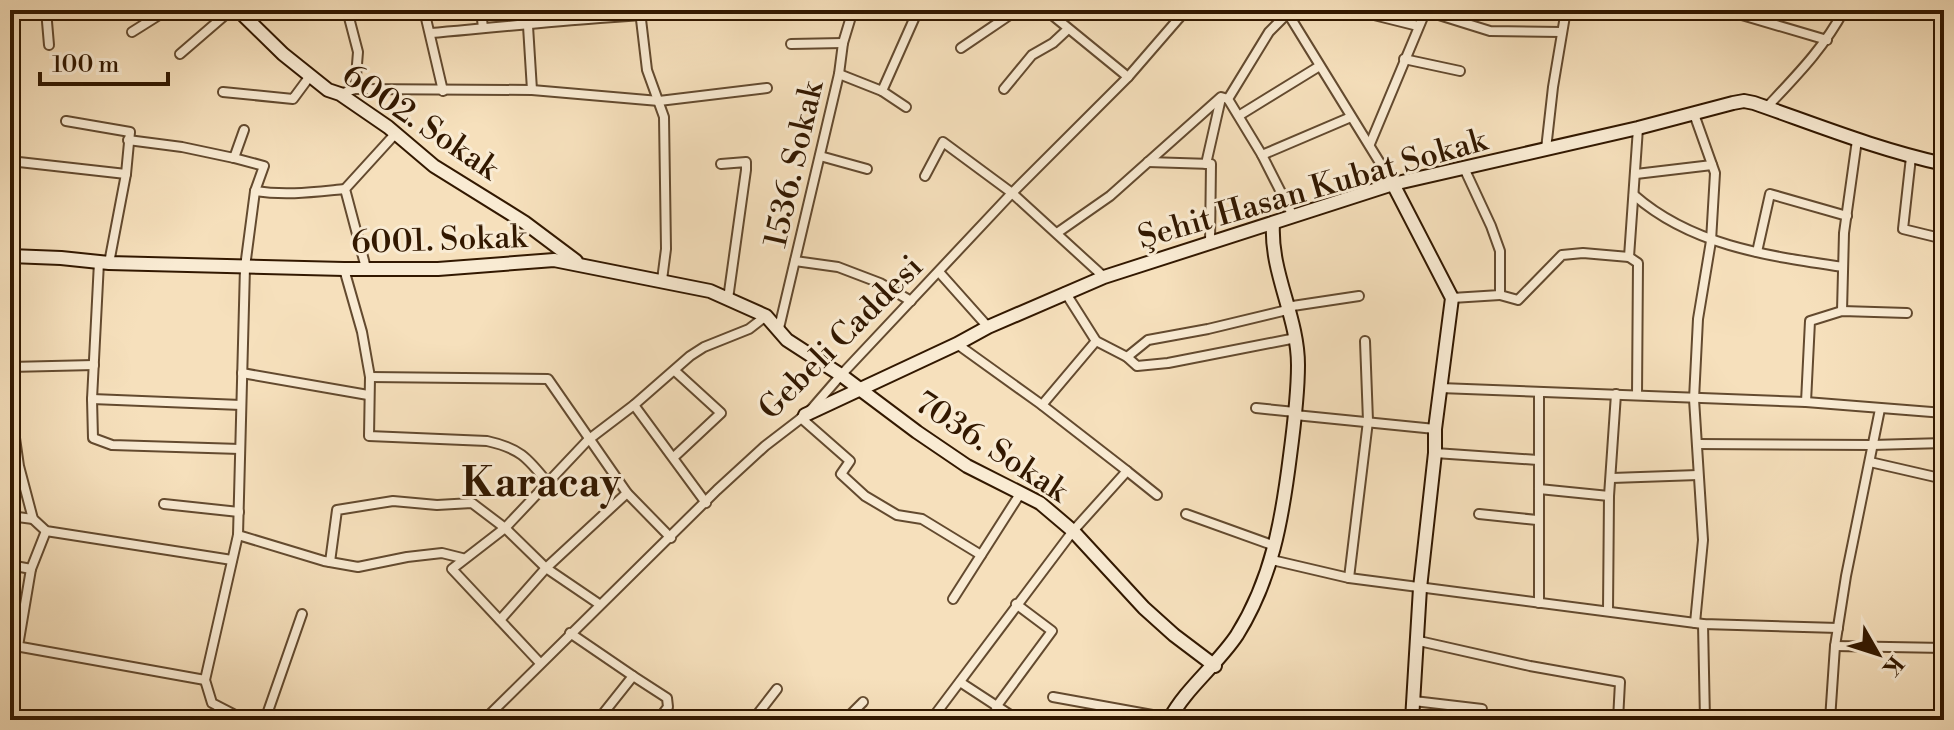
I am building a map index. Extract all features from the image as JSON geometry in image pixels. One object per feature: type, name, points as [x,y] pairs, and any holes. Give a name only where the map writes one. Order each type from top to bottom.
[{"type":"street","points":[[46,10],[49,45]]},
{"type":"street","points":[[132,32],[167,10]]},
{"type":"street","points":[[180,54],[231,10]]},
{"type":"street","name":"6002. Sokak","points":[[238,10],[328,90],[340,94],[396,133],[434,166],[524,222],[582,266]]},
{"type":"street","points":[[347,10],[358,52],[355,89]]},
{"type":"street","points":[[424,10],[443,91]]},
{"type":"street","points":[[481,10],[483,28]]},
{"type":"street","points":[[527,10],[532,90]]},
{"type":"street","points":[[431,33],[528,26],[640,12],[730,10]]},
{"type":"street","name":"1536. Sokak","points":[[779,328],[853,10]]},
{"type":"street","points":[[882,91],[918,10]]},
{"type":"street","points":[[961,48],[1017,10]]},
{"type":"street","points":[[1046,10],[1128,77]]},
{"type":"street","points":[[1169,10],[1179,18]]},
{"type":"street","name":"Gebeli Caddesi","points":[[484,720],[742,467],[803,416],[1012,193],[1128,77],[1186,10]]},
{"type":"street","points":[[1354,10],[1418,26]]},
{"type":"street","points":[[1370,144],[1426,10],[1490,31],[1561,32]]},
{"type":"street","points":[[1546,149],[1566,10]]},
{"type":"street","points":[[1767,107],[1808,65],[1844,10]]},
{"type":"street","points":[[640,12],[647,70],[664,117],[666,249],[662,280]]},
{"type":"street","points":[[1057,233],[1110,196],[1225,98],[1269,32],[1287,12],[1318,67],[1370,144],[1452,298],[1435,429],[1420,588],[1412,720]]},
{"type":"street","points":[[1735,13],[1827,40]]},
{"type":"street","points":[[1004,89],[1032,55],[1053,43],[1068,29]]},
{"type":"street","points":[[791,44],[843,43]]},
{"type":"street","points":[[1404,59],[1460,71]]},
{"type":"street","points":[[1240,115],[1318,67]]},
{"type":"street","points":[[839,74],[882,91],[906,107]]},
{"type":"street","points":[[223,92],[293,99],[310,76]]},
{"type":"street","points":[[340,94],[355,89],[532,90],[659,101],[767,88]]},
{"type":"street","points":[[1225,98],[1240,115],[1293,216]]},
{"type":"street","points":[[1210,243],[1209,164],[1225,98]]},
{"type":"street","name":"Şehit Hasan Kubat Sokak","points":[[803,416],[988,327],[1104,277],[1393,184],[1744,101],[1857,140],[1944,164]]},
{"type":"street","points":[[1694,114],[1715,173],[1711,241],[1698,319],[1694,399],[1703,540],[1699,623],[1705,720]]},
{"type":"street","points":[[1262,155],[1351,117]]},
{"type":"street","points":[[66,121],[130,132],[126,174],[104,262],[94,365],[93,438],[112,445],[240,449]]},
{"type":"street","points":[[1629,257],[1638,128]]},
{"type":"street","points":[[234,158],[244,130]]},
{"type":"street","points":[[255,191],[288,194],[345,189],[396,133]]},
{"type":"street","points":[[128,140],[182,147],[264,166],[255,191],[245,267],[238,535],[205,680],[212,703],[245,720]]},
{"type":"street","points":[[1842,311],[1847,216],[1857,140]]},
{"type":"street","points":[[925,176],[943,142],[1012,193],[1104,277]]},
{"type":"street","points":[[820,156],[867,169]]},
{"type":"street","points":[[1911,157],[1903,229],[1944,239]]},
{"type":"street","points":[[10,161],[126,174]]},
{"type":"street","points":[[721,164],[746,162],[728,299]]},
{"type":"street","points":[[1148,162],[1209,164]]},
{"type":"street","points":[[1636,174],[1712,165]]},
{"type":"street","points":[[1464,168],[1500,251],[1500,295]]},
{"type":"street","points":[[345,189],[366,268]]},
{"type":"street","points":[[1757,252],[1770,194],[1847,216]]},
{"type":"street","points":[[1634,195],[1673,225],[1711,241],[1843,267]]},
{"type":"street","points":[[1053,697],[1169,719],[1215,666],[1258,595],[1272,560],[1281,524],[1298,364],[1296,338],[1271,245],[1273,223]]},
{"type":"street","points":[[1452,298],[1500,295],[1518,300],[1562,255],[1583,253],[1629,257],[1638,263],[1637,395]]},
{"type":"street","name":"6001. Sokak","points":[[10,256],[344,269],[438,269],[554,260],[694,287],[728,299],[766,316],[787,340],[841,375]]},
{"type":"street","points":[[795,261],[838,267],[880,283],[911,301]]},
{"type":"street","points":[[344,269],[362,332],[370,377],[369,436],[487,441],[505,445],[519,451],[547,482]]},
{"type":"street","points":[[939,272],[988,327]]},
{"type":"street","points":[[1065,292],[1096,341],[1127,357],[1137,366],[1296,338]]},
{"type":"street","points":[[1127,357],[1148,340],[1208,329],[1287,308],[1359,296]]},
{"type":"street","points":[[1806,402],[1810,321],[1842,311],[1907,313]]},
{"type":"street","points":[[540,663],[452,569],[462,558],[505,528],[588,440],[704,347],[749,329],[766,316]]},
{"type":"street","points":[[1042,405],[1096,341]]},
{"type":"street","points":[[1349,578],[1368,421],[1365,341]]},
{"type":"street","points":[[957,344],[1042,405],[1157,495]]},
{"type":"street","points":[[10,367],[94,365]]},
{"type":"street","points":[[674,457],[721,413],[675,371]]},
{"type":"street","points":[[242,373],[368,395]]},
{"type":"street","name":"7036. Sokak","points":[[841,375],[967,466],[1040,503],[1073,531],[1144,608],[1215,666]]},
{"type":"street","points":[[370,377],[548,379],[627,493],[671,538]]},
{"type":"street","points":[[1440,388],[1806,402],[1944,413]]},
{"type":"street","points":[[1539,393],[1539,603]]},
{"type":"street","points":[[1608,611],[1609,496],[1616,394]]},
{"type":"street","points":[[92,399],[241,405]]},
{"type":"street","points":[[10,403],[19,466],[33,519],[46,531],[232,560]]},
{"type":"street","points":[[634,405],[706,503]]},
{"type":"street","points":[[1256,408],[1435,429]]},
{"type":"street","points":[[1830,720],[1835,646],[1880,409]]},
{"type":"street","points":[[803,416],[850,461],[841,474],[865,496],[897,515],[922,519],[981,555]]},
{"type":"street","points":[[1697,444],[1944,443]]},
{"type":"street","points":[[1435,453],[1538,460]]},
{"type":"street","points":[[10,455],[19,466]]},
{"type":"street","points":[[1870,462],[1944,479]]},
{"type":"street","points":[[931,720],[1073,531],[1127,471]]},
{"type":"street","points":[[1612,478],[1698,475]]},
{"type":"street","points":[[1539,489],[1609,496]]},
{"type":"street","points":[[500,620],[546,568],[627,493]]},
{"type":"street","points":[[953,599],[1020,494]]},
{"type":"street","points":[[330,562],[337,510],[393,501],[437,505],[472,503],[505,528],[546,568],[599,604]]},
{"type":"street","points":[[164,504],[239,512]]},
{"type":"street","points":[[1186,514],[1275,546]]},
{"type":"street","points":[[1479,514],[1537,520]]},
{"type":"street","points":[[10,516],[33,519]]},
{"type":"street","points":[[46,531],[31,569],[14,646],[205,680]]},
{"type":"street","points":[[238,535],[358,567],[442,553],[462,558]]},
{"type":"street","points":[[1272,560],[1349,578],[1699,623],[1838,628]]},
{"type":"street","points":[[10,565],[31,569]]},
{"type":"street","points":[[996,707],[1052,631],[1016,604]]},
{"type":"street","points":[[265,720],[302,614]]},
{"type":"street","points":[[570,633],[667,698],[668,707],[658,720]]},
{"type":"street","points":[[1419,641],[1620,682],[1618,720]]},
{"type":"street","points":[[1835,646],[1944,648]]},
{"type":"street","points":[[598,720],[633,676]]},
{"type":"street","points":[[960,682],[1018,720]]},
{"type":"street","points":[[753,720],[777,689]]},
{"type":"street","points":[[1414,701],[1482,709]]},
{"type":"street","points":[[845,720],[863,702]]},
{"type":"street","points":[[215,720],[219,708]]},
{"type":"district","name":"Karacay","points":[[541,482]]}]
